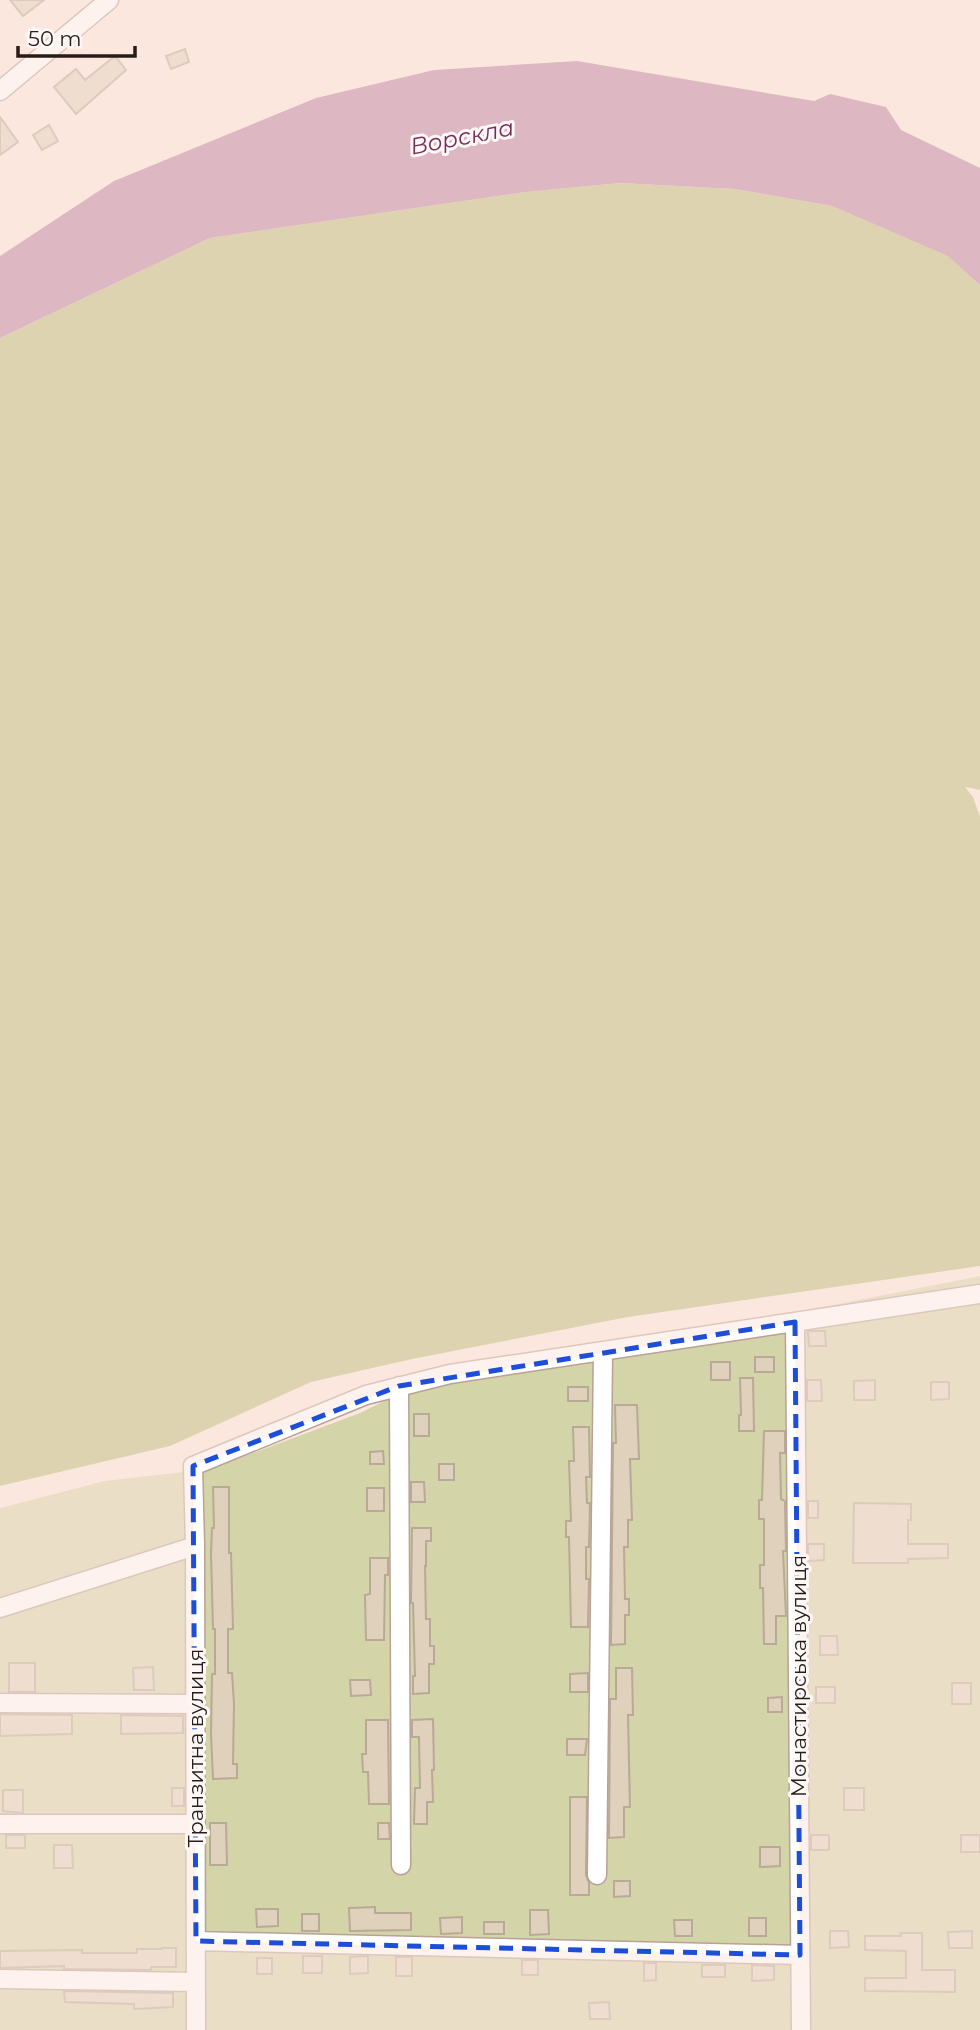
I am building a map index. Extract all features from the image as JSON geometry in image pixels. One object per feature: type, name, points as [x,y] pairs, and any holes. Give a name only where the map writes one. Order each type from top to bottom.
[{"type":"street","points":[[0,91],[108,0]]},
{"type":"street","points":[[401,1865],[399,1386],[450,1374],[980,1294]]},
{"type":"street","name":"Монастирська вулиця","points":[[795,1322],[801,2030]]},
{"type":"street","points":[[597,1875],[603,1351]]},
{"type":"street","name":"Транзитна вулиця","points":[[196,2030],[193,1466],[354,1400],[399,1386]]},
{"type":"street","points":[[0,1608],[195,1546]]},
{"type":"street","points":[[0,1703],[195,1704]]},
{"type":"street","points":[[0,1824],[195,1824]]},
{"type":"street","points":[[196,1941],[800,1955]]},
{"type":"street","points":[[0,1979],[196,1982]]},
{"type":"highlighted area","points":[[795,1322],[800,1955],[196,1941],[193,1466],[399,1386]]},
{"type":"green space","points":[[980,1276],[980,2030],[0,2030],[0,1508],[105,1481],[211,1469],[360,1413],[407,1390]]},
{"type":"shaded area","points":[[620,183],[735,189],[832,206],[949,256],[980,285],[980,790],[965,787],[973,797],[980,817],[980,1266],[628,1317],[412,1359],[311,1382],[170,1446],[0,1486],[0,338],[210,238],[526,192]]},
{"type":"water","name":"Ворскла","points":[[577,61],[814,101],[830,94],[886,107],[901,130],[980,168],[980,285],[948,256],[832,206],[735,189],[620,183],[526,192],[210,238],[0,338],[0,256],[114,181],[316,98],[434,70]]},
{"type":"building","points":[[10,0],[44,0],[23,16]]},
{"type":"building","points":[[185,49],[189,62],[171,69],[166,56]]},
{"type":"building","points":[[115,56],[126,70],[76,114],[54,87],[76,69],[85,80]]},
{"type":"building","points":[[0,117],[18,142],[0,155]]},
{"type":"building","points":[[49,125],[58,141],[42,150],[33,135]]},
{"type":"building","points":[[808,1331],[825,1331],[826,1346],[809,1346]]},
{"type":"building","points":[[755,1357],[774,1357],[774,1372],[755,1372]]},
{"type":"building","points":[[711,1362],[730,1362],[730,1380],[711,1380]]},
{"type":"building","points":[[740,1378],[753,1378],[754,1431],[739,1431]]},
{"type":"building","points":[[807,1380],[821,1380],[822,1401],[807,1401]]},
{"type":"building","points":[[875,1380],[875,1400],[854,1400],[854,1381]]},
{"type":"building","points":[[931,1382],[949,1382],[949,1399],[931,1400]]},
{"type":"building","points":[[568,1387],[588,1387],[588,1401],[568,1401]]},
{"type":"building","points":[[615,1405],[637,1405],[639,1459],[630,1459],[632,1520],[628,1520],[628,1547],[624,1547],[625,1599],[629,1599],[629,1615],[625,1615],[625,1644],[611,1645],[613,1443],[616,1443]]},
{"type":"building","points":[[414,1414],[429,1414],[429,1436],[414,1436]]},
{"type":"building","points":[[573,1427],[589,1427],[590,1477],[586,1477],[587,1503],[590,1503],[589,1547],[586,1547],[586,1579],[589,1579],[588,1627],[571,1627],[569,1537],[566,1537],[566,1521],[571,1521],[569,1461],[574,1461]]},
{"type":"building","points":[[764,1431],[785,1431],[785,1453],[780,1453],[781,1499],[785,1501],[786,1551],[783,1551],[786,1616],[776,1616],[776,1644],[764,1644],[763,1588],[760,1588],[760,1565],[764,1565],[764,1519],[759,1519],[759,1500],[762,1500]]},
{"type":"building","points":[[383,1451],[384,1464],[370,1464],[370,1452]]},
{"type":"building","points":[[439,1464],[454,1464],[454,1480],[439,1480]]},
{"type":"building","points":[[411,1482],[424,1482],[425,1502],[411,1502]]},
{"type":"building","points":[[213,1487],[229,1487],[233,1629],[228,1629],[228,1673],[232,1673],[233,1764],[237,1764],[237,1778],[213,1779],[211,1734],[215,1629],[211,1554],[214,1528]]},
{"type":"building","points":[[367,1488],[384,1488],[384,1511],[367,1511]]},
{"type":"building","points":[[808,1501],[818,1501],[818,1518],[808,1518]]},
{"type":"building","points":[[854,1503],[911,1504],[908,1544],[948,1544],[948,1558],[908,1559],[908,1563],[853,1563]]},
{"type":"building","points":[[412,1528],[431,1528],[431,1541],[426,1541],[426,1619],[430,1619],[430,1646],[434,1646],[434,1664],[429,1664],[429,1693],[413,1694],[415,1676],[411,1603]]},
{"type":"building","points":[[808,1544],[824,1544],[824,1560],[808,1561]]},
{"type":"building","points":[[370,1558],[388,1558],[388,1575],[385,1575],[384,1640],[366,1640],[365,1595],[370,1594]]},
{"type":"building","points":[[820,1636],[837,1636],[838,1655],[820,1655]]},
{"type":"building","points":[[9,1663],[35,1663],[35,1692],[9,1692]]},
{"type":"building","points":[[153,1667],[154,1690],[134,1690],[133,1668]]},
{"type":"building","points":[[616,1668],[632,1668],[633,1715],[628,1715],[630,1807],[624,1807],[624,1837],[609,1838],[610,1699],[616,1699]]},
{"type":"building","points":[[588,1673],[588,1692],[570,1692],[570,1674]]},
{"type":"building","points":[[350,1680],[370,1680],[371,1695],[351,1696]]},
{"type":"building","points":[[952,1683],[971,1683],[971,1704],[952,1704]]},
{"type":"building","points":[[816,1687],[835,1687],[835,1703],[816,1703]]},
{"type":"building","points":[[782,1697],[782,1712],[768,1712],[768,1698]]},
{"type":"building","points":[[0,1714],[72,1715],[72,1734],[0,1736]]},
{"type":"building","points":[[121,1715],[183,1716],[183,1733],[121,1734]]},
{"type":"building","points":[[433,1719],[433,1802],[427,1802],[427,1824],[414,1824],[415,1788],[420,1788],[419,1737],[412,1737],[412,1720]]},
{"type":"building","points":[[366,1720],[388,1720],[389,1804],[369,1804],[368,1772],[363,1772],[362,1754],[366,1754]]},
{"type":"building","points":[[567,1739],[587,1739],[585,1755],[567,1755]]},
{"type":"building","points":[[172,1788],[184,1788],[184,1806],[172,1806]]},
{"type":"building","points":[[844,1788],[864,1788],[864,1810],[844,1810]]},
{"type":"building","points":[[3,1790],[23,1790],[23,1813],[3,1811]]},
{"type":"building","points":[[570,1797],[587,1797],[586,1875],[589,1895],[570,1895]]},
{"type":"building","points":[[210,1823],[226,1823],[227,1865],[210,1865]]},
{"type":"building","points":[[378,1823],[389,1823],[390,1839],[378,1839]]},
{"type":"building","points":[[6,1835],[25,1835],[25,1848],[6,1848]]},
{"type":"building","points":[[811,1835],[829,1835],[829,1850],[811,1850]]},
{"type":"building","points":[[961,1835],[980,1835],[980,1852],[961,1852]]},
{"type":"building","points":[[54,1845],[72,1845],[73,1868],[54,1868]]},
{"type":"building","points":[[760,1847],[780,1847],[780,1866],[760,1867]]},
{"type":"building","points":[[614,1881],[630,1881],[630,1896],[614,1897]]},
{"type":"building","points":[[375,1907],[375,1913],[411,1913],[411,1930],[350,1931],[349,1908]]},
{"type":"building","points":[[256,1909],[278,1909],[278,1926],[257,1927]]},
{"type":"building","points":[[530,1910],[548,1910],[549,1934],[530,1935]]},
{"type":"building","points":[[302,1914],[319,1914],[319,1931],[302,1931]]},
{"type":"building","points":[[462,1917],[462,1933],[441,1934],[440,1918]]},
{"type":"building","points":[[749,1918],[766,1918],[766,1936],[749,1936]]},
{"type":"building","points":[[674,1920],[692,1920],[692,1936],[675,1936]]},
{"type":"building","points":[[484,1922],[504,1922],[504,1934],[484,1934]]},
{"type":"building","points":[[830,1931],[848,1931],[849,1947],[830,1948]]},
{"type":"building","points":[[972,1931],[972,1948],[949,1948],[948,1932]]},
{"type":"building","points":[[901,1933],[922,1933],[922,1970],[955,1970],[955,1992],[865,1991],[865,1978],[906,1978],[906,1951],[865,1950],[865,1936],[901,1936]]},
{"type":"building","points":[[176,1948],[176,1967],[151,1967],[151,1970],[64,1969],[64,1966],[0,1968],[0,1951],[82,1950],[82,1953],[137,1953],[137,1949]]},
{"type":"building","points":[[303,1956],[322,1956],[322,1973],[303,1973]]},
{"type":"building","points":[[368,1956],[368,1973],[350,1974],[350,1957]]},
{"type":"building","points":[[396,1957],[412,1957],[412,1976],[396,1976]]},
{"type":"building","points":[[257,1958],[272,1958],[272,1974],[257,1974]]},
{"type":"building","points":[[522,1960],[538,1960],[538,1975],[522,1975]]},
{"type":"building","points":[[644,1963],[656,1963],[656,1980],[644,1981]]},
{"type":"building","points":[[702,1965],[725,1965],[725,1977],[702,1977]]},
{"type":"building","points":[[752,1965],[774,1966],[774,1980],[752,1981]]},
{"type":"building","points":[[64,1991],[173,1993],[173,2007],[134,2009],[134,2004],[65,2002]]},
{"type":"building","points":[[609,2002],[610,2019],[590,2019],[589,2003]]}]
